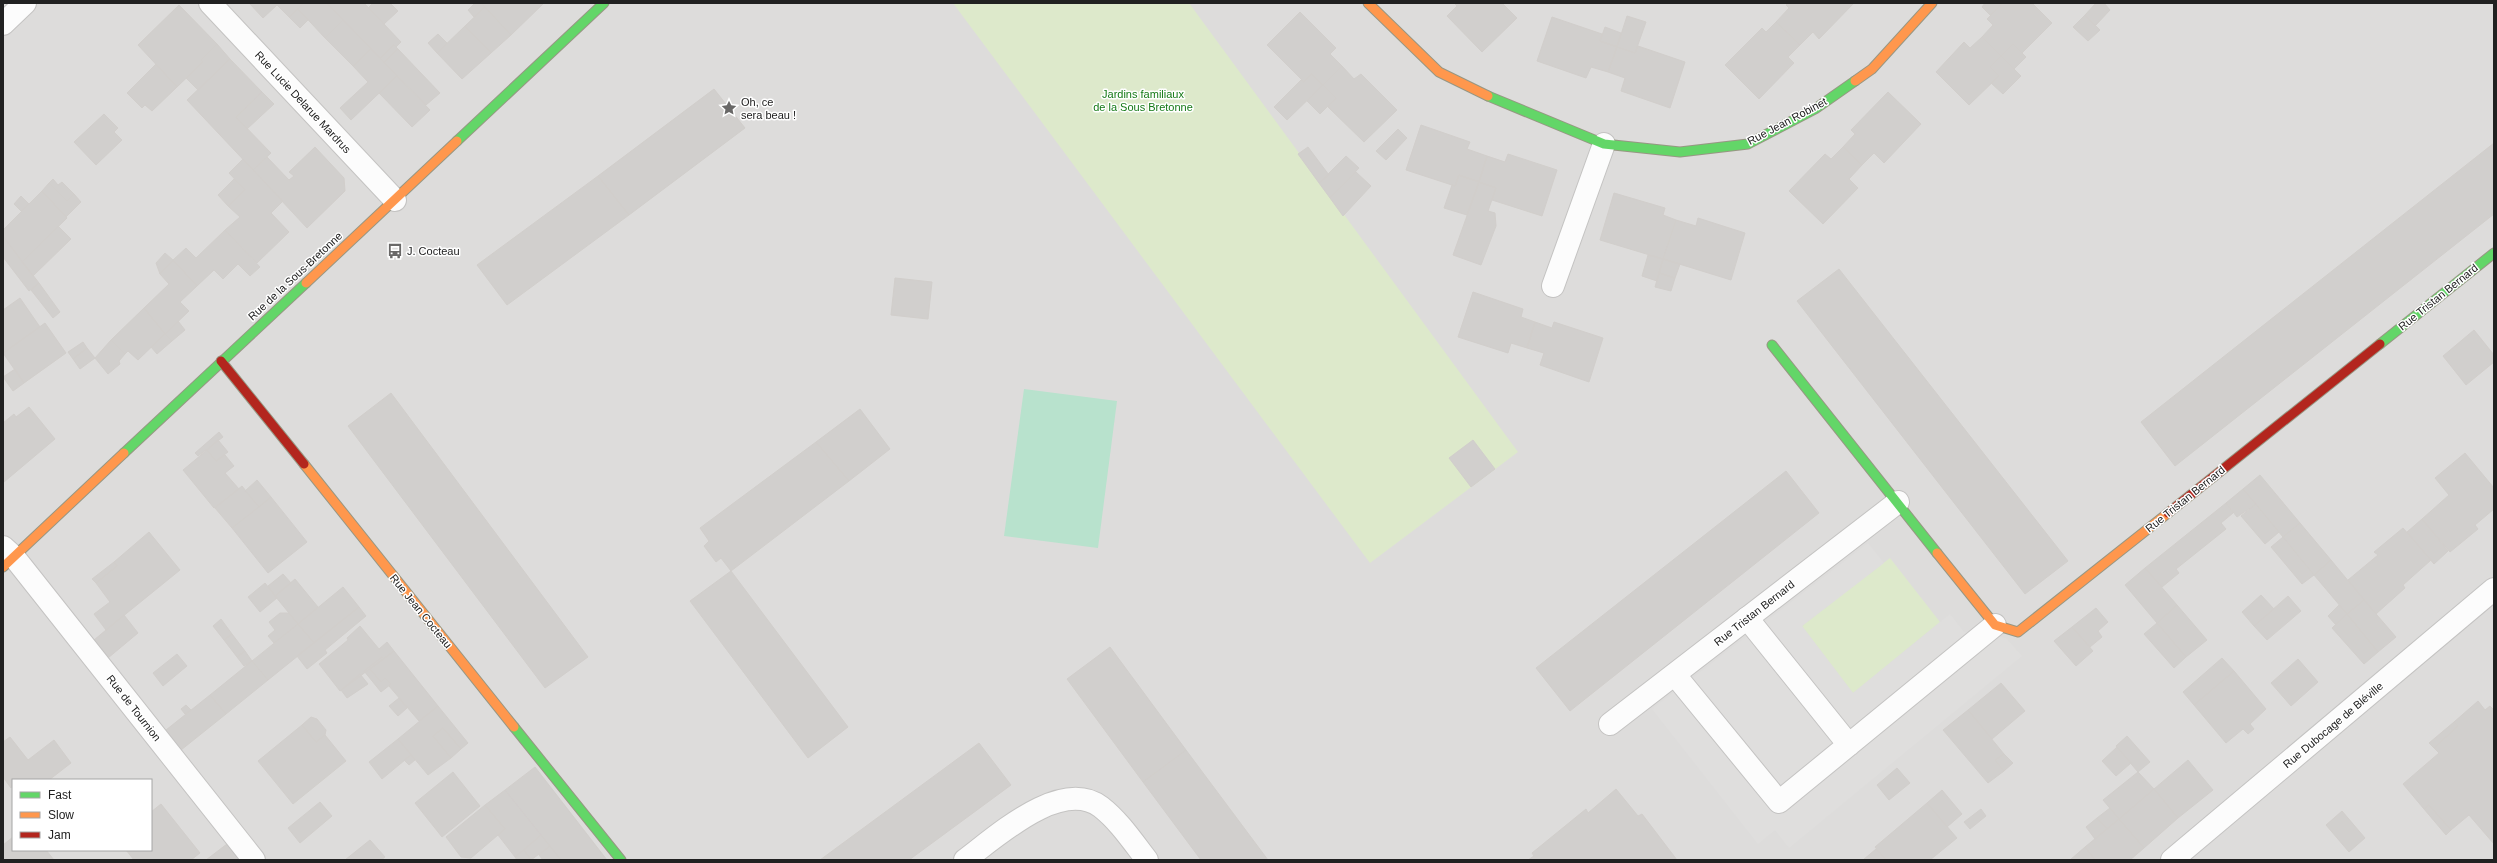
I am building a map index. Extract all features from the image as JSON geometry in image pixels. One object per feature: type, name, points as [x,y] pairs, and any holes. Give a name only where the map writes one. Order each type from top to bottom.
[{"type":"street","points":[[3,24],[25,3]]},
{"type":"street","name":"Rue Lucie Delarue Mardrus","points":[[210,3],[396,200]]},
{"type":"street","name":"Rue de la Sous-Bretonne","points":[[7,557],[396,200],[604,3]]},
{"type":"street","name":"Rue Jean Robinet","points":[[1368,3],[1439,72],[1505,104],[1604,144],[1680,152],[1748,144],[1815,109],[1872,70],[1932,3]]},
{"type":"street","points":[[1553,286],[1604,144]]},
{"type":"street","name":"Rue Tristan Bernard","points":[[1995,625],[2018,632],[2494,253]]},
{"type":"street","points":[[1675,674],[1779,802],[1995,625],[1772,345]]},
{"type":"street","name":"Rue Jean Cocteau","points":[[221,361],[620,860]]},
{"type":"street","name":"Rue Tristan Bernard","points":[[1610,724],[1898,502]]},
{"type":"street","name":"Rue de Tournion","points":[[7,557],[254,860]]},
{"type":"street","name":"Rue Dubocage de Bléville","points":[[2172,860],[2494,590]]},
{"type":"street","points":[[1747,618],[1849,745]]},
{"type":"street","points":[[965,860],[1027,815],[1061,800],[1086,799],[1101,807],[1147,860]]},
{"type":"shaded area","points":[[3,3],[2494,3],[2494,860],[3,860]]},
{"type":"shaded area","points":[[1868,543],[1884,563],[1802,626],[1853,693],[1950,614],[1964,632],[2006,638],[2022,656],[1789,848],[1775,830],[1758,844],[1652,709]]},
{"type":"green space","name":"Jardins familiaux de la Sous Bretonne","points":[[953,3],[1189,3],[1518,452],[1370,563]]},
{"type":"green space","points":[[1024,389],[1117,401],[1098,548],[1004,536]]},
{"type":"green space","points":[[1890,558],[1940,622],[1853,693],[1802,626]]},
{"type":"building","points":[[249,3],[304,3],[289,17],[277,5],[263,18]]},
{"type":"building","points":[[304,3],[327,3],[343,20],[325,38],[298,9]]},
{"type":"building","points":[[327,3],[364,3],[401,42],[396,47],[394,45],[380,58]]},
{"type":"building","points":[[373,3],[390,3],[398,11],[384,24],[368,8]]},
{"type":"building","points":[[475,3],[481,3],[485,7],[474,17],[468,10]]},
{"type":"building","points":[[481,3],[544,3],[511,35]]},
{"type":"building","points":[[1454,3],[1502,3],[1517,18],[1482,52],[1447,16],[1457,6]]},
{"type":"building","points":[[1788,3],[1854,3],[1819,39],[1813,32],[1800,45],[1776,22],[1789,8],[1786,5]]},
{"type":"building","points":[[1985,3],[2003,3],[1990,15],[1982,7]]},
{"type":"building","points":[[2003,3],[2032,3],[2052,23],[2022,53],[2013,44],[2001,56],[1982,37],[1993,25],[1987,19]]},
{"type":"building","points":[[2096,3],[2104,3],[2110,10],[2095,26],[2085,15]]},
{"type":"building","points":[[179,5],[217,44],[201,60],[203,62],[177,87],[138,45]]},
{"type":"building","points":[[485,7],[511,35],[491,53],[465,26]]},
{"type":"building","points":[[298,9],[308,20],[300,28],[289,17]]},
{"type":"building","points":[[1300,12],[1336,48],[1330,54],[1342,66],[1323,85],[1311,74],[1304,82],[1267,45]]},
{"type":"building","points":[[2085,15],[2100,30],[2088,41],[2073,27]]},
{"type":"building","points":[[1627,16],[1646,22],[1635,53],[1617,47]]},
{"type":"building","points":[[1552,17],[1602,34],[1600,41],[1617,47],[1608,72],[1591,67],[1586,78],[1537,61]]},
{"type":"building","points":[[343,20],[371,49],[353,66],[325,38]]},
{"type":"building","points":[[1776,22],[1800,45],[1788,57],[1794,63],[1759,99],[1725,65],[1762,28],[1766,32]]},
{"type":"building","points":[[465,26],[491,53],[462,79],[437,53]]},
{"type":"building","points":[[1605,27],[1621,33],[1617,47],[1600,41]]},
{"type":"building","points":[[438,34],[447,43],[437,53],[428,43]]},
{"type":"building","points":[[1982,37],[2001,56],[1990,67],[1999,76],[1969,105],[1936,72],[1964,42],[1970,48]]},
{"type":"building","points":[[217,44],[230,59],[198,90],[186,78],[203,62],[201,60]]},
{"type":"building","points":[[2013,44],[2026,57],[2014,69],[2001,56]]},
{"type":"building","points":[[394,45],[398,49],[384,62],[380,58]]},
{"type":"building","points":[[1638,46],[1685,62],[1670,108],[1621,91],[1625,78],[1608,72],[1617,47],[1635,53]]},
{"type":"building","points":[[371,49],[397,76],[351,120],[340,108],[368,82],[353,66]]},
{"type":"building","points":[[398,49],[440,93],[426,105],[384,62]]},
{"type":"building","points":[[2001,56],[2021,76],[2003,94],[1991,83],[1999,76],[1990,67]]},
{"type":"building","points":[[230,59],[262,92],[236,117],[271,153],[253,170],[187,100]]},
{"type":"building","points":[[156,64],[177,87],[152,111],[145,105],[142,108],[127,93]]},
{"type":"building","points":[[1342,66],[1354,79],[1361,74],[1397,110],[1364,142],[1328,107],[1336,98],[1323,85]]},
{"type":"building","points":[[1311,74],[1323,85],[1287,120],[1274,107],[1301,80],[1304,82]]},
{"type":"building","points":[[397,76],[430,110],[412,127],[379,93]]},
{"type":"building","points":[[1323,85],[1336,98],[1320,114],[1307,101]]},
{"type":"building","points":[[714,89],[745,128],[629,215],[598,176]]},
{"type":"building","points":[[262,92],[274,104],[247,129],[236,117]]},
{"type":"building","points":[[1888,92],[1921,124],[1884,163],[1874,153],[1862,165],[1843,147],[1855,134],[1851,130]]},
{"type":"building","points":[[104,114],[118,128],[114,132],[122,140],[96,165],[74,142]]},
{"type":"building","points":[[1421,125],[1470,142],[1467,149],[1487,156],[1479,182],[1459,175],[1455,186],[1406,170]]},
{"type":"building","points":[[1398,129],[1407,138],[1386,160],[1376,151]]},
{"type":"building","points":[[2494,143],[2494,214],[2175,466],[2141,422]]},
{"type":"building","points":[[315,147],[344,178],[345,191],[307,228],[253,170],[267,157],[289,180],[294,176],[289,172]]},
{"type":"building","points":[[1308,147],[1329,175],[1319,183],[1298,154]]},
{"type":"building","points":[[1843,147],[1862,165],[1849,179],[1858,188],[1823,224],[1789,191],[1825,154],[1831,159]]},
{"type":"building","points":[[1508,154],[1557,170],[1542,216],[1492,200],[1496,188],[1479,182],[1487,156],[1505,162]]},
{"type":"building","points":[[1346,156],[1359,168],[1330,198],[1319,183]]},
{"type":"building","points":[[243,159],[283,201],[271,213],[289,232],[257,263],[225,230],[240,217],[228,206],[245,190],[229,173]]},
{"type":"building","points":[[1356,172],[1371,186],[1343,216],[1330,198]]},
{"type":"building","points":[[1459,175],[1479,182],[1467,215],[1444,208],[1452,185],[1455,186]]},
{"type":"building","points":[[598,176],[629,215],[507,305],[477,265]]},
{"type":"building","points":[[53,179],[58,185],[62,182],[74,194],[67,201],[49,183]]},
{"type":"building","points":[[234,179],[245,190],[228,206],[218,195]]},
{"type":"building","points":[[1479,182],[1496,188],[1488,211],[1495,213],[1496,226],[1481,265],[1453,255]]},
{"type":"building","points":[[49,183],[67,201],[74,194],[81,202],[66,217],[42,191]]},
{"type":"building","points":[[42,191],[67,218],[22,262],[3,236],[3,230]]},
{"type":"building","points":[[1614,193],[1665,208],[1663,215],[1676,220],[1663,259],[1600,240]]},
{"type":"building","points":[[21,196],[29,204],[21,211],[14,204]]},
{"type":"building","points":[[1698,218],[1745,233],[1731,280],[1663,259],[1676,220],[1696,226]]},
{"type":"building","points":[[58,226],[71,239],[33,276],[22,262]]},
{"type":"building","points":[[225,230],[260,267],[250,276],[238,264],[223,279],[214,270],[197,286],[173,260],[186,248],[196,258]]},
{"type":"building","points":[[3,236],[39,283],[29,291],[3,257]]},
{"type":"building","points":[[165,253],[173,260],[160,274],[156,263]]},
{"type":"building","points":[[1648,255],[1663,259],[1657,281],[1642,276]]},
{"type":"building","points":[[1663,259],[1680,264],[1675,278],[1659,273]]},
{"type":"building","points":[[173,260],[197,286],[180,302],[189,311],[165,334],[144,308],[169,284],[160,274]]},
{"type":"building","points":[[1839,269],[2068,561],[2025,594],[1797,301]]},
{"type":"building","points":[[1659,273],[1675,278],[1671,291],[1655,287]]},
{"type":"building","points":[[895,278],[932,282],[928,319],[891,315]]},
{"type":"building","points":[[39,283],[60,312],[53,318],[31,290]]},
{"type":"building","points":[[1473,292],[1523,309],[1521,317],[1535,322],[1527,348],[1511,343],[1508,353],[1458,337]]},
{"type":"building","points":[[20,298],[40,327],[3,353],[3,310]]},
{"type":"building","points":[[144,308],[165,334],[138,360],[128,351],[125,354],[111,340]]},
{"type":"building","points":[[178,321],[185,330],[172,341],[165,334]]},
{"type":"building","points":[[1535,322],[1552,328],[1554,322],[1603,338],[1589,382],[1540,365],[1544,353],[1527,348]]},
{"type":"building","points":[[45,323],[66,353],[24,383],[3,353]]},
{"type":"building","points":[[2474,330],[2494,355],[2494,362],[2466,385],[2443,356]]},
{"type":"building","points":[[165,334],[172,341],[157,354],[151,347]]},
{"type":"building","points":[[111,340],[125,354],[119,361],[120,364],[108,374],[95,358]]},
{"type":"building","points":[[83,342],[87,348],[73,359],[68,352]]},
{"type":"building","points":[[87,348],[95,358],[80,369],[73,359]]},
{"type":"building","points":[[15,369],[24,383],[13,391],[3,377]]},
{"type":"building","points":[[391,393],[588,657],[545,688],[348,426]]},
{"type":"building","points":[[29,407],[55,439],[4,482],[3,423],[14,414],[16,417]]},
{"type":"building","points":[[860,409],[890,449],[849,481],[816,442]]},
{"type":"building","points":[[219,432],[223,437],[198,456],[195,453]]},
{"type":"building","points":[[218,440],[228,452],[216,461],[207,450]]},
{"type":"building","points":[[1473,440],[1495,469],[1471,487],[1449,458]]},
{"type":"building","points":[[816,442],[849,481],[731,571],[721,558],[716,562],[704,546],[709,541],[700,528]]},
{"type":"building","points":[[207,450],[216,461],[225,455],[234,466],[225,473],[239,489],[214,508],[183,470]]},
{"type":"building","points":[[2465,453],[2494,488],[2494,509],[2475,525],[2478,529],[2450,552],[2422,519],[2449,495],[2435,478]]},
{"type":"building","points":[[1786,471],[1819,513],[1570,711],[1536,668]]},
{"type":"building","points":[[2260,475],[2300,523],[2283,537],[2243,489]]},
{"type":"building","points":[[257,480],[271,497],[259,507],[245,491]]},
{"type":"building","points":[[242,486],[259,507],[232,528],[215,508]]},
{"type":"building","points":[[2243,489],[2256,504],[2237,517],[2226,503]]},
{"type":"building","points":[[271,497],[307,542],[268,573],[232,528]]},
{"type":"building","points":[[2226,503],[2233,513],[2221,523],[2226,529],[2176,569],[2179,573],[2162,587],[2145,568]]},
{"type":"building","points":[[2256,504],[2279,532],[2265,544],[2241,516]]},
{"type":"building","points":[[2422,519],[2448,551],[2434,564],[2407,532]]},
{"type":"building","points":[[2300,523],[2331,560],[2314,575],[2283,537]]},
{"type":"building","points":[[2403,528],[2431,560],[2403,585],[2405,588],[2376,614],[2348,580],[2378,555],[2374,552]]},
{"type":"building","points":[[149,532],[180,570],[106,630],[94,614],[110,602],[96,583],[117,566],[114,562]]},
{"type":"building","points":[[2283,537],[2314,575],[2302,584],[2271,547]]},
{"type":"building","points":[[2331,560],[2364,600],[2347,614],[2314,575]]},
{"type":"building","points":[[114,562],[117,566],[96,583],[92,579]]},
{"type":"building","points":[[2145,568],[2177,605],[2157,623],[2125,585]]},
{"type":"building","points":[[731,571],[848,727],[808,758],[690,601]]},
{"type":"building","points":[[283,574],[291,583],[275,596],[268,586]]},
{"type":"building","points":[[295,579],[318,607],[298,624],[275,596]]},
{"type":"building","points":[[265,583],[277,598],[260,612],[248,597]]},
{"type":"building","points":[[343,587],[359,607],[314,643],[298,624]]},
{"type":"building","points":[[2261,595],[2274,609],[2254,626],[2242,612]]},
{"type":"building","points":[[2288,596],[2301,611],[2267,640],[2254,626]]},
{"type":"building","points":[[2364,600],[2396,637],[2378,652],[2347,614]]},
{"type":"building","points":[[2177,605],[2207,640],[2186,657],[2157,623]]},
{"type":"building","points":[[2339,605],[2347,614],[2336,625],[2328,616]]},
{"type":"building","points":[[359,607],[366,616],[325,650],[327,653],[307,669],[297,656]]},
{"type":"building","points":[[2096,608],[2108,622],[2098,631],[2102,637],[2090,647],[2072,627]]},
{"type":"building","points":[[280,613],[289,613],[298,624],[274,643],[268,636],[275,630],[269,622]]},
{"type":"building","points":[[2347,614],[2378,652],[2364,664],[2332,628]]},
{"type":"building","points":[[124,615],[138,633],[108,658],[94,640]]},
{"type":"building","points":[[221,619],[232,634],[224,640],[213,626]]},
{"type":"building","points":[[2157,623],[2186,657],[2174,668],[2144,634]]},
{"type":"building","points":[[298,624],[314,643],[268,680],[252,661]]},
{"type":"building","points":[[360,626],[379,649],[387,642],[394,651],[340,691],[319,664],[348,640],[347,638]]},
{"type":"building","points":[[2072,627],[2093,651],[2076,666],[2054,641]]},
{"type":"building","points":[[232,634],[245,651],[237,657],[224,640]]},
{"type":"building","points":[[1110,647],[1186,750],[1143,782],[1067,679]]},
{"type":"building","points":[[245,651],[252,661],[244,666],[237,657]]},
{"type":"building","points":[[394,651],[438,706],[419,721],[389,686],[391,684],[385,678],[381,682],[370,669]]},
{"type":"building","points":[[177,654],[187,666],[163,686],[153,673]]},
{"type":"building","points":[[382,657],[384,659],[370,669],[381,682],[385,678],[391,684],[381,692],[364,671]]},
{"type":"building","points":[[2222,658],[2234,671],[2194,705],[2183,692]]},
{"type":"building","points":[[2298,659],[2318,682],[2291,706],[2271,683]]},
{"type":"building","points":[[252,661],[268,680],[226,714],[210,695]]},
{"type":"building","points":[[2234,671],[2266,709],[2250,724],[2254,729],[2248,734],[2243,729],[2226,743],[2194,705]]},
{"type":"building","points":[[360,674],[368,684],[347,698],[341,690]]},
{"type":"building","points":[[2001,683],[2025,711],[1992,739],[1968,710]]},
{"type":"building","points":[[210,695],[226,714],[181,750],[166,730]]},
{"type":"building","points":[[399,698],[407,708],[398,716],[389,706]]},
{"type":"building","points":[[2478,701],[2485,710],[2490,706],[2494,710],[2494,844],[2469,815],[2451,830],[2429,805],[2424,809],[2403,784],[2439,753],[2434,748],[2458,726],[2454,722]]},
{"type":"building","points":[[186,705],[191,710],[185,714],[181,709]]},
{"type":"building","points":[[438,706],[468,743],[461,749],[443,728],[433,736],[451,758],[428,775],[398,739]]},
{"type":"building","points":[[1968,710],[2004,754],[1995,760],[2004,771],[1988,783],[1943,730]]},
{"type":"building","points":[[311,717],[317,719],[326,730],[325,735],[316,742],[302,725]]},
{"type":"building","points":[[2454,722],[2458,726],[2434,748],[2429,743]]},
{"type":"building","points":[[302,725],[316,742],[325,735],[346,761],[293,804],[258,761]]},
{"type":"building","points":[[443,728],[461,749],[451,758],[433,736]]},
{"type":"building","points":[[2127,736],[2150,762],[2138,772],[2116,746]]},
{"type":"building","points":[[10,737],[28,760],[54,740],[71,763],[50,779],[12,779],[11,788],[3,777],[3,742]]},
{"type":"building","points":[[398,739],[411,755],[382,779],[369,762]]},
{"type":"building","points":[[979,743],[1011,785],[909,860],[820,860]]},
{"type":"building","points":[[2117,747],[2131,763],[2116,776],[2102,761]]},
{"type":"building","points":[[1186,750],[1268,860],[1201,860],[1143,782]]},
{"type":"building","points":[[2004,754],[2013,763],[2004,771],[1995,760]]},
{"type":"building","points":[[411,755],[415,760],[409,765],[404,760]]},
{"type":"building","points":[[2188,760],[2213,790],[2178,818],[2154,789]]},
{"type":"building","points":[[535,767],[607,860],[561,860],[505,790]]},
{"type":"building","points":[[1897,768],[1910,783],[1889,800],[1877,785]]},
{"type":"building","points":[[453,772],[480,806],[442,837],[415,803]]},
{"type":"building","points":[[2138,772],[2154,789],[2119,819],[2103,800]]},
{"type":"building","points":[[1616,789],[1638,816],[1642,814],[1677,860],[1528,860],[1534,856],[1532,853],[1586,809],[1588,813]]},
{"type":"building","points":[[2154,789],[2178,818],[2144,848],[2119,819]]},
{"type":"building","points":[[505,790],[541,835],[515,857],[498,835],[505,829],[485,805]]},
{"type":"building","points":[[1942,790],[1962,814],[1947,827],[1927,803]]},
{"type":"building","points":[[320,802],[332,816],[300,843],[288,828]]},
{"type":"building","points":[[1927,803],[1957,838],[1930,860],[1886,860],[1875,847]]},
{"type":"building","points":[[161,804],[200,853],[191,860],[134,860],[127,851],[152,851],[152,811]]},
{"type":"building","points":[[485,805],[505,829],[471,858],[461,857],[446,837]]},
{"type":"building","points":[[2429,805],[2451,830],[2446,835],[2424,809]]},
{"type":"building","points":[[2110,808],[2119,819],[2107,829],[2097,818]]},
{"type":"building","points":[[1981,809],[1986,816],[1970,829],[1964,822]]},
{"type":"building","points":[[2342,811],[2365,838],[2349,852],[2326,825]]},
{"type":"building","points":[[2097,818],[2107,829],[2095,839],[2086,827]]},
{"type":"building","points":[[2119,819],[2144,848],[2130,860],[2095,860],[2085,847]]},
{"type":"building","points":[[541,835],[550,846],[531,860],[524,850]]},
{"type":"building","points":[[12,838],[12,851],[47,851],[54,860],[3,860],[3,845]]},
{"type":"building","points":[[370,840],[385,857],[381,860],[345,860]]},
{"type":"building","points":[[227,844],[239,860],[206,860]]},
{"type":"building","points":[[550,846],[561,860],[543,860],[539,855]]},
{"type":"building","points":[[2085,847],[2095,860],[2070,860]]},
{"type":"building","points":[[1876,849],[1886,860],[1863,860]]},
{"type":"building","points":[[524,850],[531,860],[517,860],[515,857]]},
{"type":"traffic: fast","points":[[457,141],[604,3]]},
{"type":"traffic: fast","points":[[1488,96],[1604,144],[1680,152],[1748,144],[1815,109],[1855,81]]},
{"type":"traffic: fast","points":[[2380,344],[2494,253]]},
{"type":"traffic: fast","points":[[124,453],[306,283]]},
{"type":"traffic: fast","points":[[1772,345],[1937,553]]},
{"type":"traffic: fast","points":[[514,727],[621,860]]},
{"type":"traffic: slow","points":[[1368,3],[1439,72],[1488,96]]},
{"type":"traffic: slow","points":[[1855,81],[1872,69],[1932,3]]},
{"type":"traffic: slow","points":[[306,283],[457,141]]},
{"type":"traffic: slow","points":[[3,567],[124,453]]},
{"type":"traffic: slow","points":[[304,464],[514,727]]},
{"type":"traffic: slow","points":[[1937,553],[1995,625],[2018,632],[2168,513]]},
{"type":"traffic: jam","points":[[2168,513],[2380,344]]},
{"type":"traffic: jam","points":[[221,361],[304,464]]},
{"type":"place","name":"Oh, ce sera beau !","points":[[729,108]]},
{"type":"place","name":"J. Cocteau","points":[[395,251]]}]
